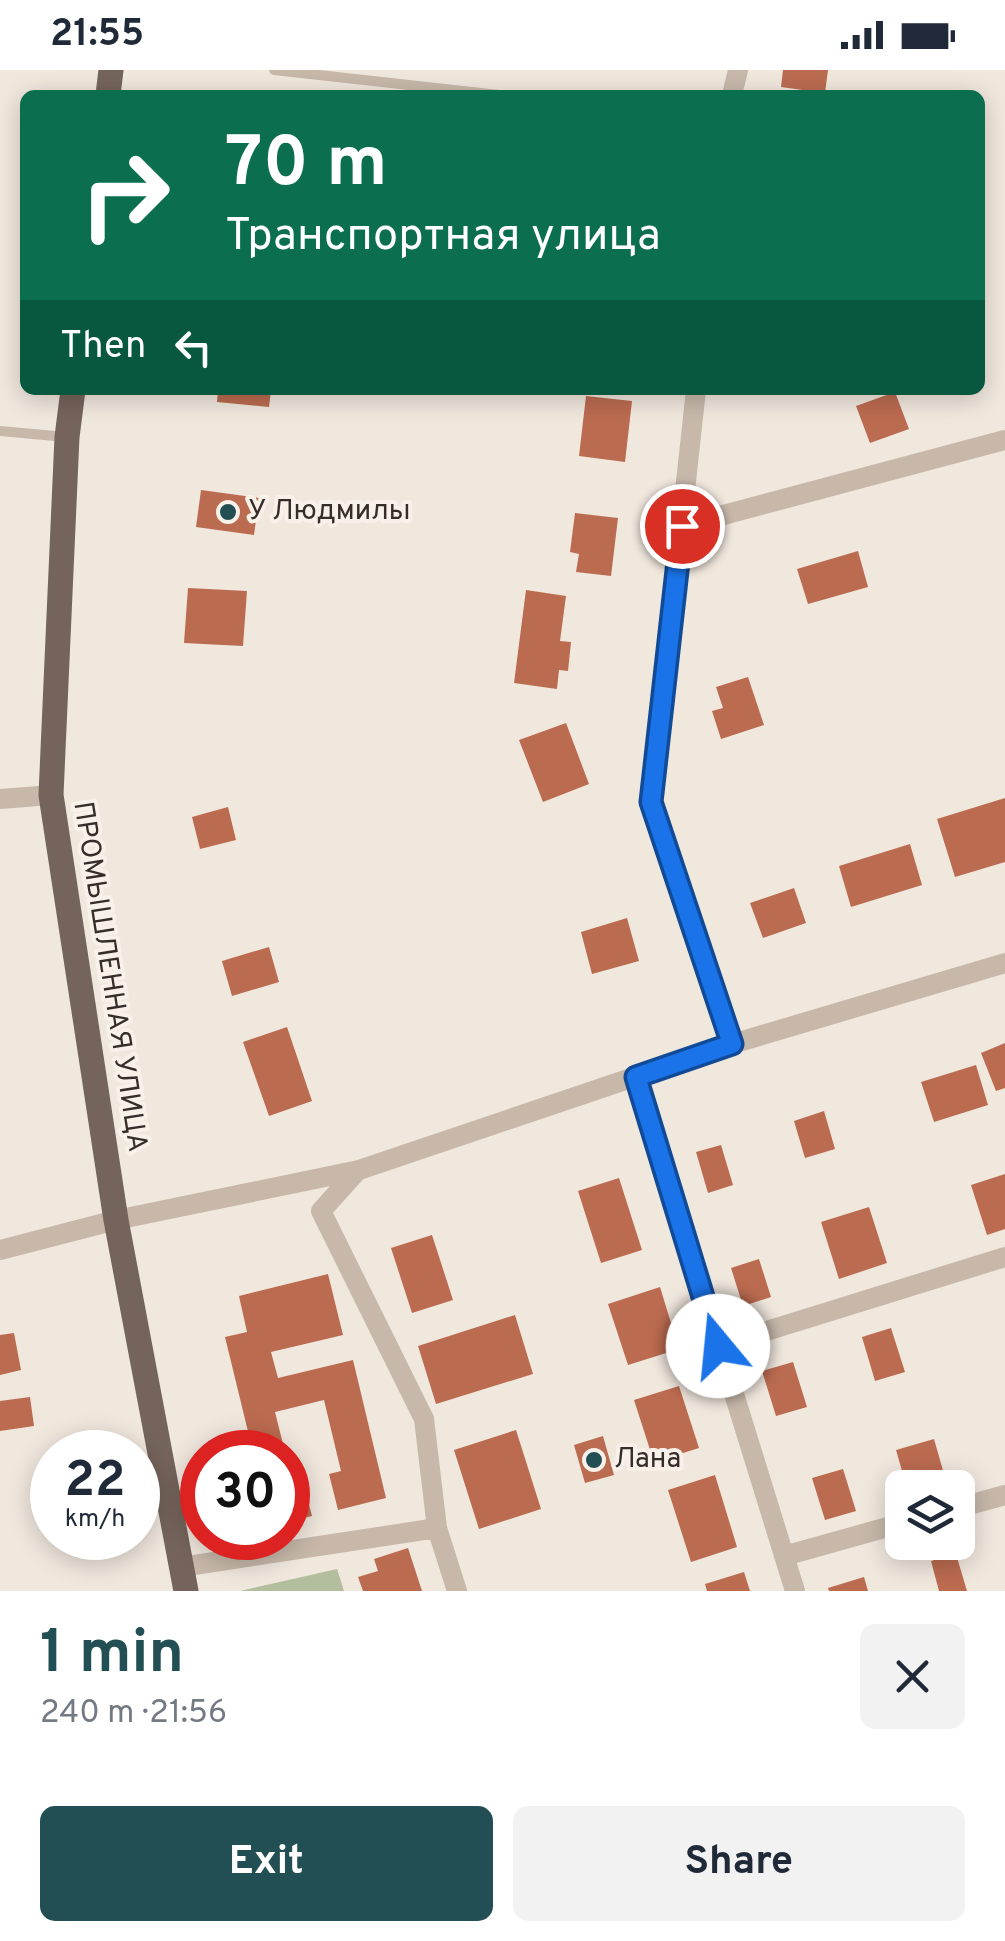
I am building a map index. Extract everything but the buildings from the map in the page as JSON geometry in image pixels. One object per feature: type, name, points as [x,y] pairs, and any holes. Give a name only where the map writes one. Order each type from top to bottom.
[{"type":"main road","name":"ПРОМЫШЛЕННАЯ УЛИЦА","points":[[72,395],[51,795],[116,1220],[184,1579]]},
{"type":"street","points":[[695,395],[651,802],[732,1044]]},
{"type":"street","points":[[682,526],[1005,440]]},
{"type":"street","points":[[0,798],[51,795]]},
{"type":"street","points":[[0,1250],[116,1220],[359,1170],[732,1044],[1005,963]]},
{"type":"street","points":[[636,1077],[795,1591]]},
{"type":"street","points":[[359,1170],[321,1211],[424,1419],[437,1528],[457,1591]]},
{"type":"street","points":[[718,1346],[1005,1257]]},
{"type":"street","points":[[975,1503],[1005,1495]]},
{"type":"street","name":"ПРОМЫШЛЕННАЯ УЛИЦА","points":[[184,1579],[437,1528]]},
{"type":"street","points":[[784,1556],[885,1528]]},
{"type":"lane","points":[[274,70],[455,90]]},
{"type":"lane","points":[[0,431],[68,437]]},
{"type":"green space","points":[[337,1569],[344,1591],[240,1591]]},
{"type":"place","name":"У Людмилы","points":[[228,512]]},
{"type":"place","name":"Лана","points":[[594,1460]]},
{"type":"route","points":[[682,526],[651,802],[732,1044],[636,1077],[718,1346]]}]
